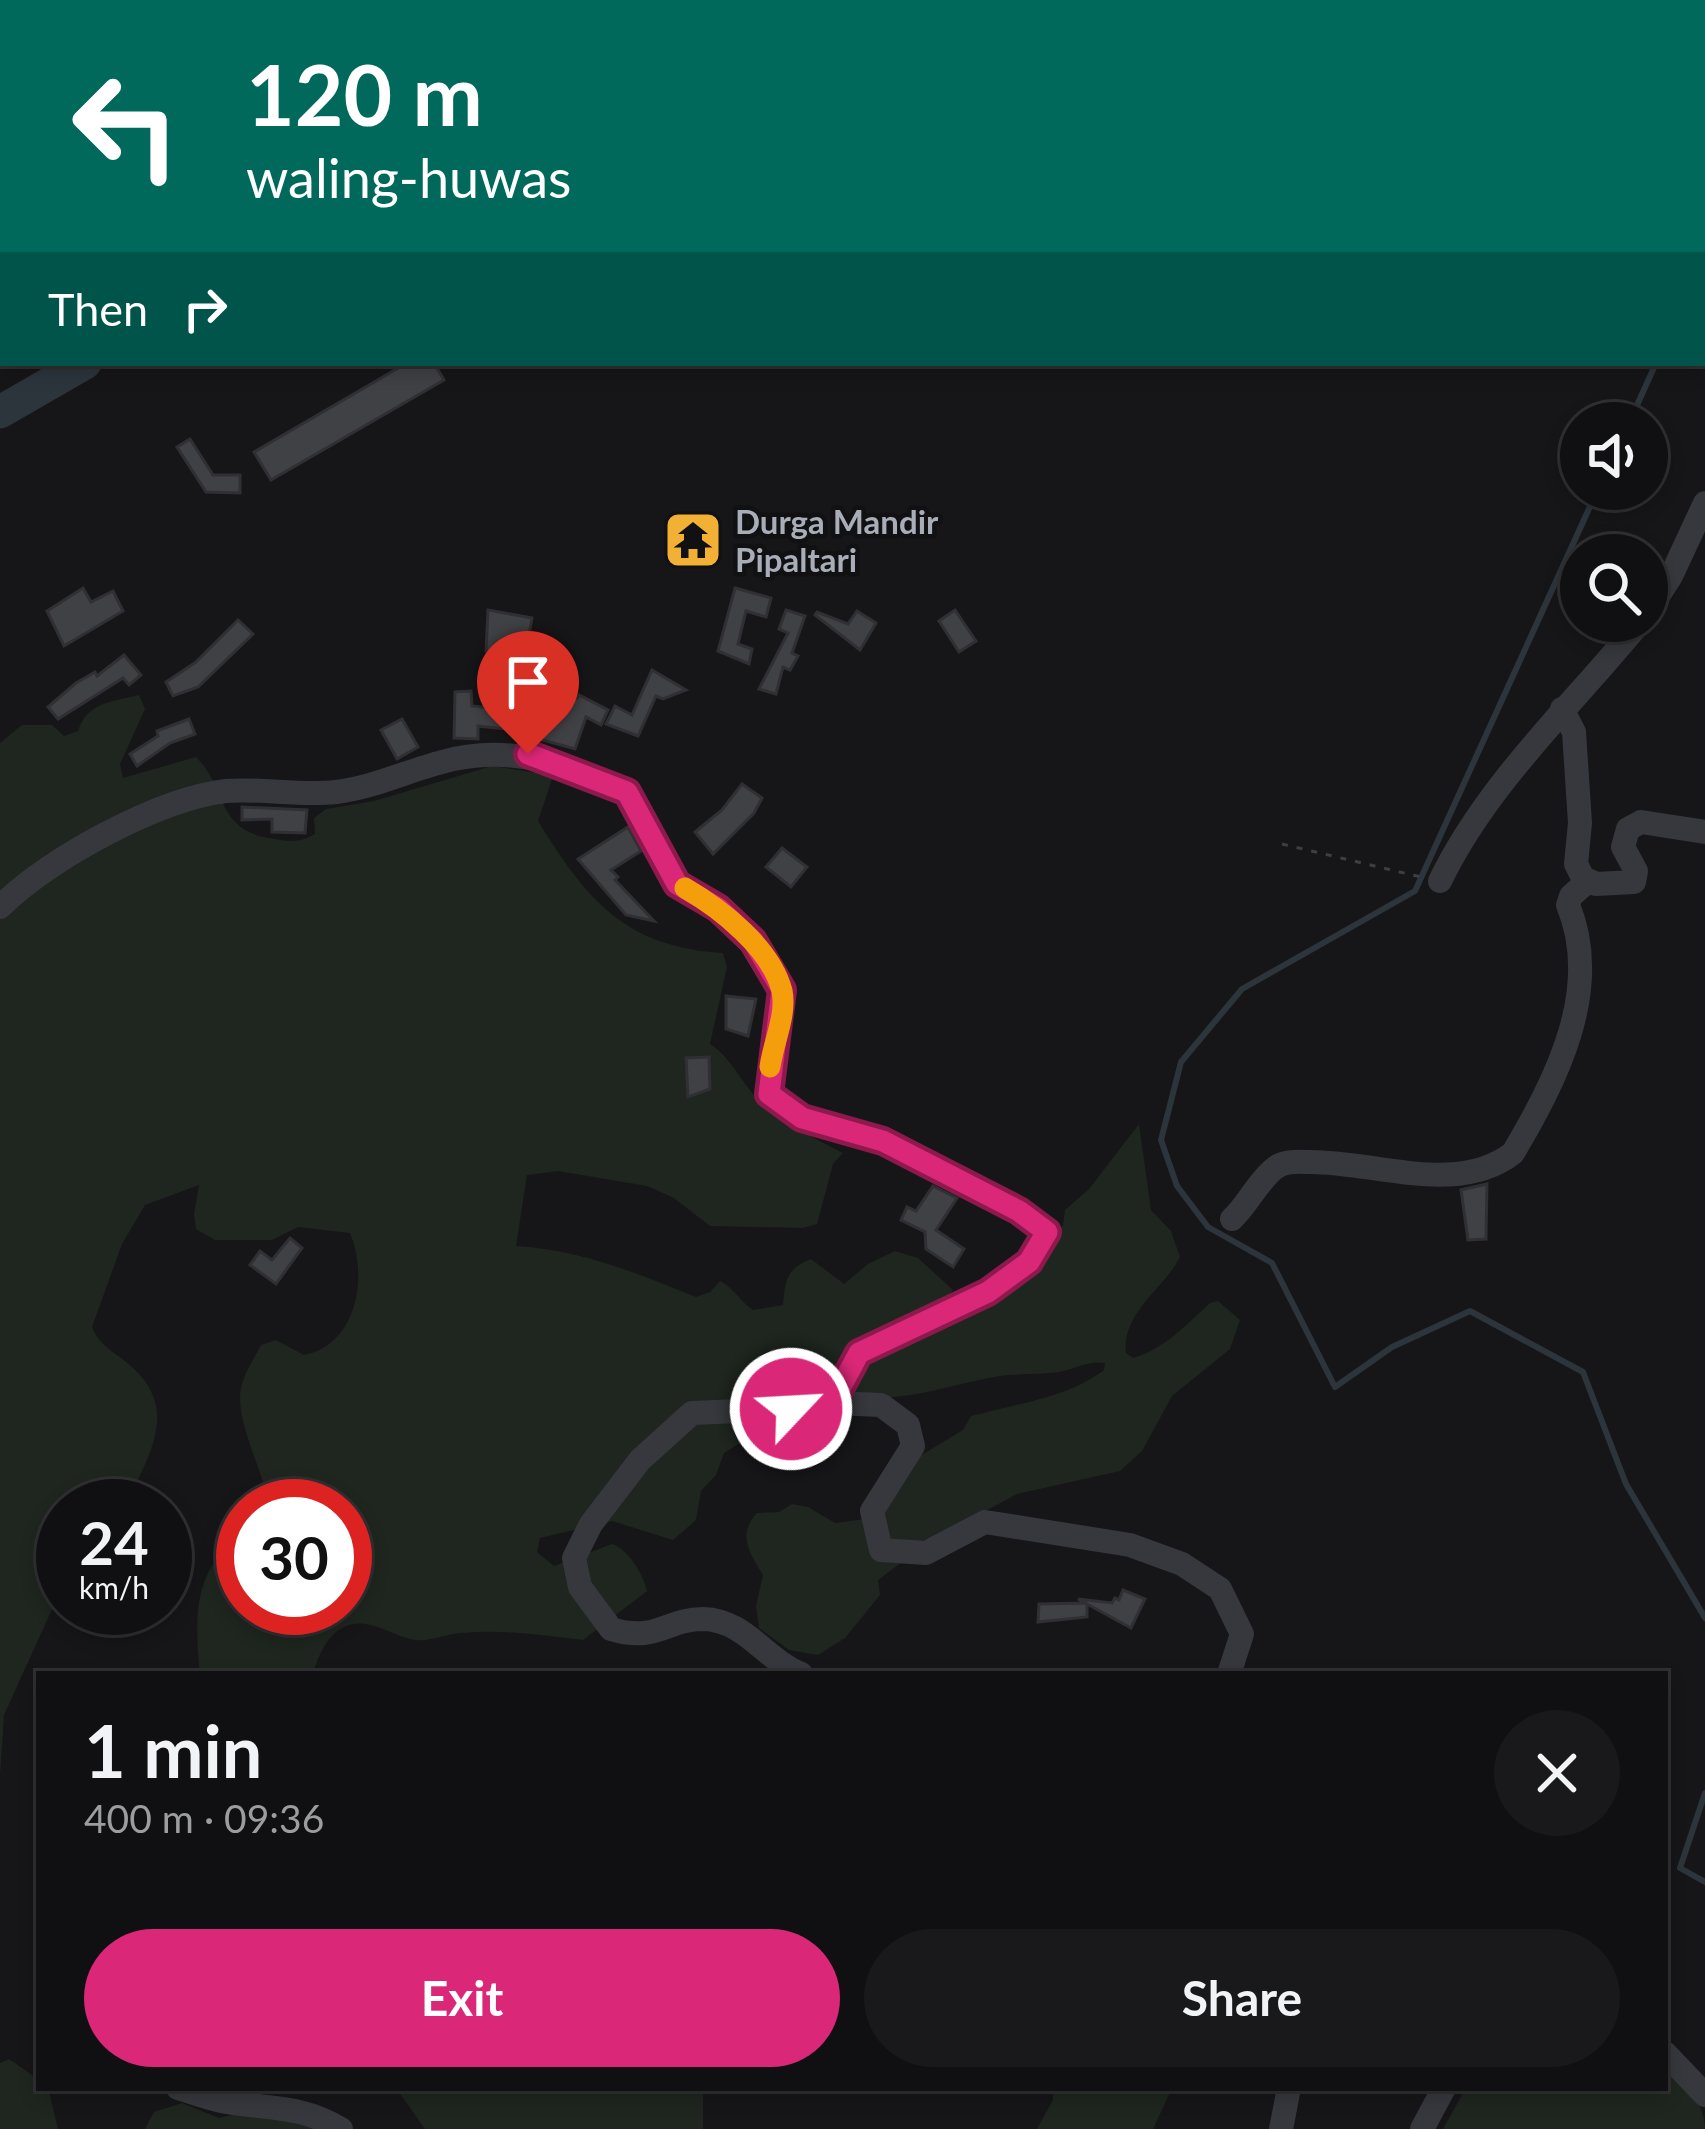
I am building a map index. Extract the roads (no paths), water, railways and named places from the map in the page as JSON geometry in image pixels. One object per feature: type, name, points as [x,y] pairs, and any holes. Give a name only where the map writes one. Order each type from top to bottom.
[{"type":"street","points":[[1668,581],[1705,503]]},
{"type":"street","points":[[1440,881],[1479,813],[1622,642]]},
{"type":"street","points":[[1562,709],[1574,732],[1580,823],[1576,864],[1588,880],[1596,884],[1634,882],[1636,871],[1623,847],[1628,829],[1641,822],[1705,832]]},
{"type":"street","points":[[0,907],[21,886],[96,838],[224,791],[338,792],[446,760],[528,754],[627,792],[677,884],[718,908],[753,941],[782,990],[769,1094],[802,1118],[883,1141],[1019,1211],[1047,1232],[1029,1262],[988,1292],[859,1353],[832,1403]]},
{"type":"street","points":[[1232,1219],[1277,1166],[1293,1162],[1346,1162],[1457,1177],[1513,1153],[1572,1031],[1579,997],[1576,925],[1568,905],[1588,880]]},
{"type":"street","points":[[797,1671],[735,1626],[701,1618],[648,1635],[611,1629],[580,1587],[574,1558],[591,1524],[640,1460],[692,1413],[832,1403],[881,1405],[908,1425],[913,1446],[872,1511],[881,1550],[926,1553],[985,1522],[1130,1545],[1182,1564],[1220,1589],[1242,1634],[1230,1671]]},
{"type":"street","points":[[1668,2056],[1705,2095]]},
{"type":"street","points":[[188,2091],[222,2101],[287,2107],[341,2129]]},
{"type":"street","points":[[1281,2129],[1288,2091]]},
{"type":"street","points":[[1422,2129],[1442,2091]]},
{"type":"waterway","points":[[0,412],[80,366]]},
{"type":"waterway","points":[[1638,402],[1655,366]]},
{"type":"waterway","points":[[1588,510],[1415,891],[1242,989],[1181,1062],[1161,1140],[1177,1186],[1208,1227],[1272,1263],[1335,1387],[1392,1347],[1470,1311],[1583,1372],[1626,1484],[1705,1618]]},
{"type":"waterway","points":[[1705,1793],[1680,1868],[1705,1882]]},
{"type":"place","name":"Durga Mandir Pipaltari","points":[[693,540]]}]
